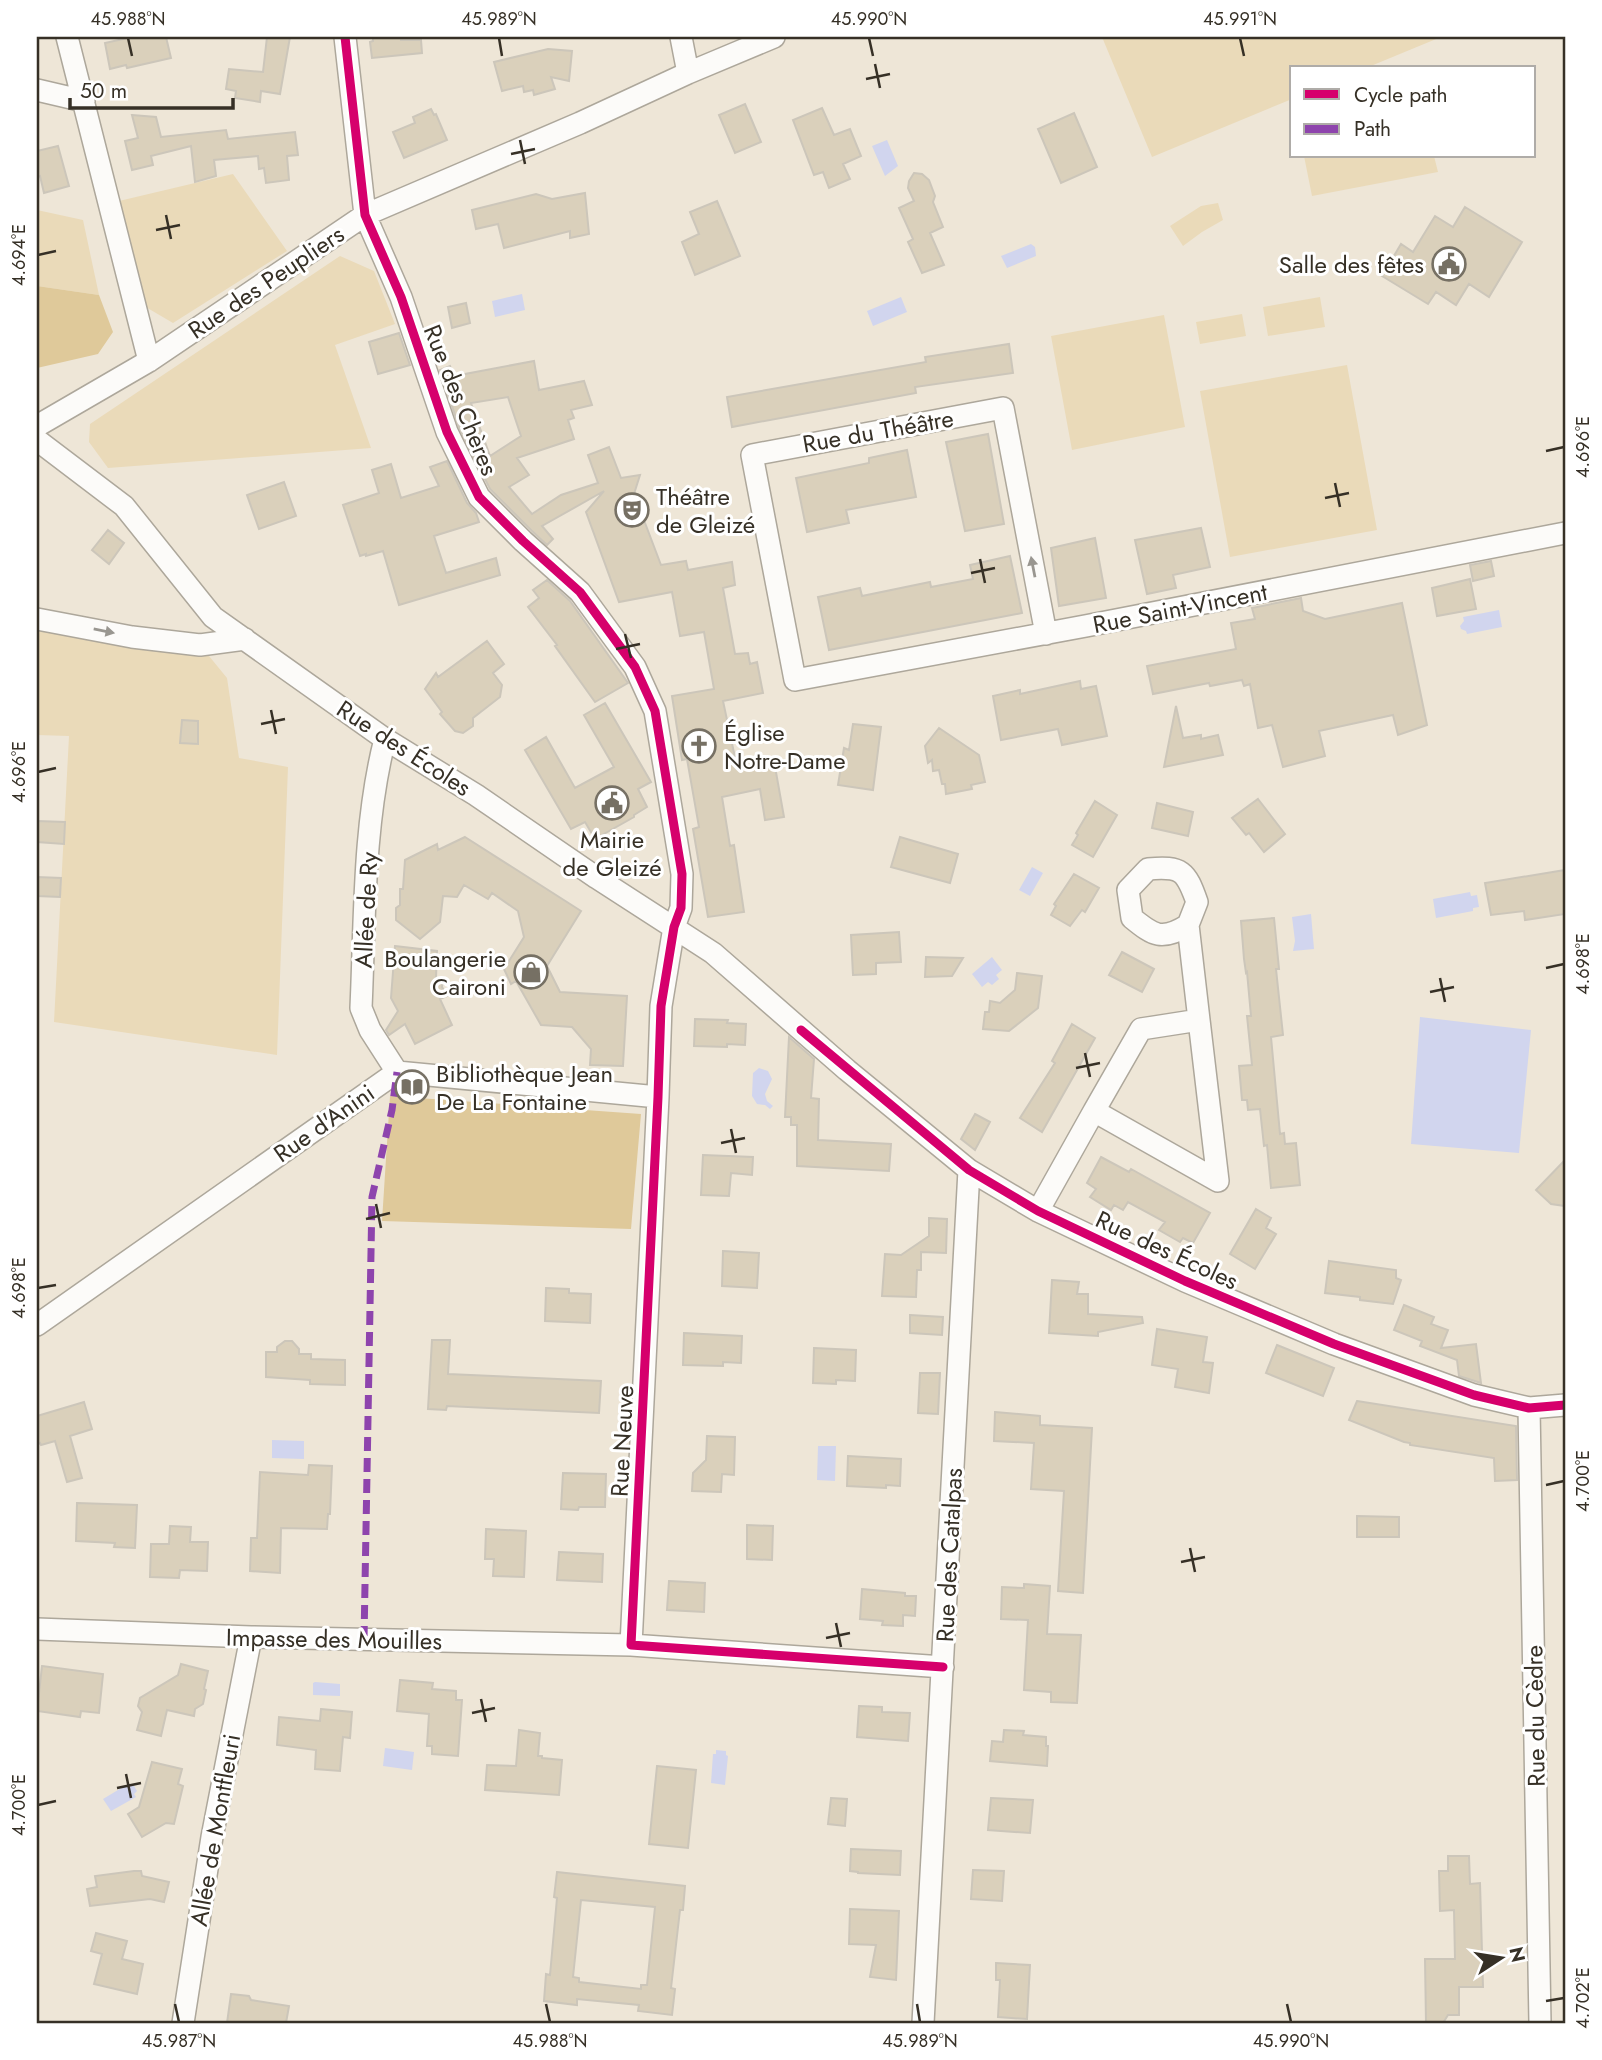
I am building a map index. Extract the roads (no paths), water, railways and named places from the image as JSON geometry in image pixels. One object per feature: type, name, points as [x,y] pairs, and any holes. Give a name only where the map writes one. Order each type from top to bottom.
[{"type":"street","points":[[67,37],[149,361]]},
{"type":"street","name":"Rue des Chères","points":[[345,37],[365,215],[401,297],[447,432],[479,498],[580,592],[635,667],[655,711],[682,874],[681,908],[674,927]]},
{"type":"street","points":[[681,37],[688,73]]},
{"type":"street","name":"Rue des Peupliers","points":[[37,426],[149,361],[365,215],[774,37]]},
{"type":"street","points":[[37,90],[84,101]]},
{"type":"street","name":"Rue du Théâtre","points":[[794,680],[752,455],[1003,408],[1046,634]]},
{"type":"street","name":"Rue des Écoles","points":[[37,440],[124,506],[213,617],[384,739],[476,795],[713,953],[847,1070],[970,1170],[1038,1210],[1185,1281],[1334,1344],[1474,1395],[1529,1408],[1565,1405]]},
{"type":"street","name":"Rue Saint-Vincent","points":[[794,680],[1565,533]]},
{"type":"street","points":[[37,619],[132,637],[200,645],[245,639]]},
{"type":"street","name":"Allée de Ry","points":[[384,739],[369,834],[361,1009],[370,1030],[397,1072]]},
{"type":"street","points":[[1094,1111],[1218,1181],[1188,925]]},
{"type":"street","name":"Rue Neuve","points":[[631,1645],[661,1006],[674,927]]},
{"type":"street","points":[[1038,1210],[1141,1029],[1199,1020]]},
{"type":"street","name":"Rue d'Anini","points":[[37,1325],[397,1072],[658,1097]]},
{"type":"street","name":"Rue des Catalpas","points":[[923,2023],[970,1170]]},
{"type":"street","name":"Rue du Cèdre","points":[[1529,1408],[1540,2023]]},
{"type":"street","name":"Impasse des Mouilles","points":[[37,1629],[251,1637],[631,1645]]},
{"type":"street","name":"Allée de Montfleuri","points":[[183,2023],[212,1837],[251,1637]]},
{"type":"street","points":[[631,1645],[943,1667]]},
{"type":"water","points":[[887,140],[898,166],[885,176],[872,146]]},
{"type":"water","points":[[1031,244],[1035,247],[1036,256],[1007,268],[1001,256]]},
{"type":"water","points":[[522,294],[525,310],[495,317],[492,301]]},
{"type":"water","points":[[901,297],[907,312],[873,326],[867,311]]},
{"type":"water","points":[[1499,610],[1502,627],[1467,634],[1461,629],[1463,617]]},
{"type":"water","points":[[1032,867],[1043,873],[1030,896],[1019,890]]},
{"type":"water","points":[[1470,892],[1471,896],[1477,895],[1479,907],[1473,908],[1473,911],[1436,918],[1433,899]]},
{"type":"water","points":[[1311,914],[1314,949],[1293,951],[1295,941],[1292,917]]},
{"type":"water","points":[[992,957],[1002,970],[996,975],[999,979],[992,985],[988,982],[982,987],[972,974]]},
{"type":"water","points":[[1420,1017],[1531,1030],[1519,1153],[1411,1144]]},
{"type":"water","points":[[759,1068],[768,1071],[772,1079],[765,1094],[767,1101],[773,1106],[770,1109],[757,1104],[752,1096],[753,1073]]},
{"type":"water","points":[[272,1440],[304,1441],[304,1459],[272,1458]]},
{"type":"water","points":[[818,1446],[836,1446],[835,1481],[817,1480]]},
{"type":"water","points":[[315,1682],[340,1684],[340,1696],[313,1695]]},
{"type":"water","points":[[385,1748],[414,1752],[412,1770],[383,1766]]},
{"type":"water","points":[[716,1750],[726,1751],[728,1756],[725,1785],[711,1783],[713,1754],[716,1754]]},
{"type":"water","points":[[128,1784],[134,1786],[136,1797],[111,1811],[103,1799]]},
{"type":"place","name":"Salle des fêtes","points":[[1449,264]]},
{"type":"place","name":"Théâtre de Gleizé","points":[[632,510]]},
{"type":"place","name":"Église Notre-Dame","points":[[699,746]]},
{"type":"place","name":"Mairie de Gleizé","points":[[612,803]]},
{"type":"place","name":"Boulangerie Caironi","points":[[531,972]]},
{"type":"place","name":"Bibliothèque Jean De La Fontaine","points":[[412,1087]]}]
